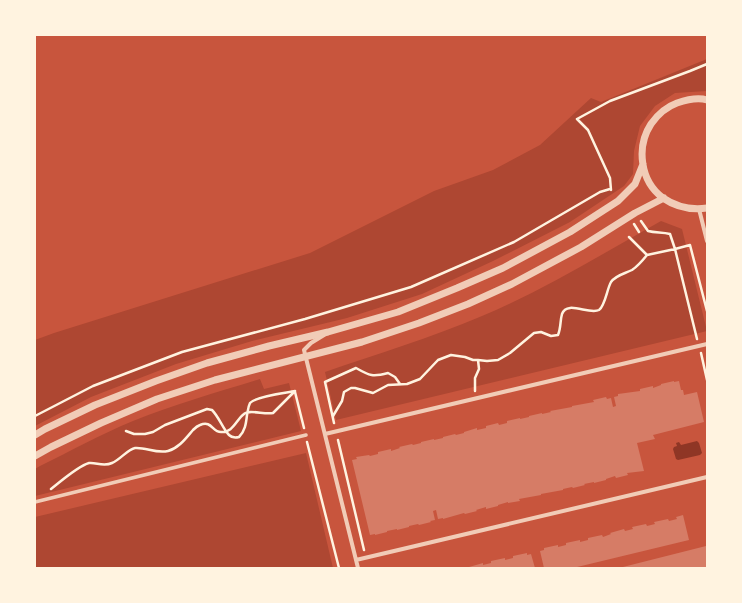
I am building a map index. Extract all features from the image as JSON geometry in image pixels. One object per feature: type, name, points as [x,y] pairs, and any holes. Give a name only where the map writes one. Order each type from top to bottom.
[{"type":"street","points":[[707,100],[687,100],[670,105],[657,116],[647,130],[642,147],[643,164],[647,177],[654,189],[664,198],[680,207],[699,209],[707,208]]},
{"type":"street","points":[[35,435],[95,405],[156,380],[207,363],[328,332],[398,312],[503,268],[570,232],[618,201],[635,184],[643,164]]},
{"type":"street","points":[[35,456],[101,423],[157,399],[215,380],[362,342],[419,323],[474,301],[512,284],[581,247],[635,213],[664,198]]},
{"type":"street","points":[[699,209],[707,241]]},
{"type":"street","points":[[328,332],[304,350],[358,568]]},
{"type":"street","points":[[325,434],[707,344]]},
{"type":"street","points":[[36,501],[306,436]]},
{"type":"street","points":[[356,560],[707,477]]},
{"type":"path","points":[[35,416],[94,386],[182,352],[306,320],[411,287],[514,242],[600,192],[610,189],[610,178],[588,130],[577,119],[610,101],[707,64]]},
{"type":"path","points":[[641,222],[648,231],[670,234],[676,249],[707,380]]},
{"type":"path","points":[[629,238],[647,255]]},
{"type":"path","points":[[332,416],[342,401],[344,392],[351,388],[373,393],[388,385],[407,384],[420,379],[438,360],[451,355],[473,360],[498,360],[510,353],[534,333],[541,332],[552,336],[558,335],[561,328],[562,313],[567,308],[572,307],[591,311],[599,310],[604,304],[606,293],[612,281],[621,274],[637,266],[647,255],[690,245],[707,311]]},
{"type":"path","points":[[475,399],[476,378],[479,369],[478,360]]},
{"type":"path","points":[[366,558],[325,382],[356,368],[371,376],[379,376],[388,373],[395,377],[400,384]]},
{"type":"path","points":[[126,431],[134,434],[145,434],[153,432],[165,425],[207,410],[212,410],[229,435],[234,438],[238,437],[244,432],[251,402],[257,398],[295,391]]},
{"type":"path","points":[[36,501],[64,478],[90,463],[105,465],[114,462],[132,448],[161,452],[169,451],[178,447],[198,425],[205,423],[209,424],[217,431],[227,431],[234,427],[243,414],[248,411],[268,414],[273,413],[295,391]]},
{"type":"path","points":[[295,391],[339,568]]},
{"type":"shaded area","points":[[707,59],[707,91],[675,93],[655,106],[640,126],[634,151],[633,174],[624,186],[570,222],[493,261],[422,294],[347,318],[252,341],[176,364],[91,397],[35,426],[35,340],[310,253],[434,191],[493,170],[540,145],[591,98],[601,102]]},
{"type":"shaded area","points":[[661,221],[682,229],[707,331],[336,420],[325,372],[443,332],[505,306],[573,271]]},
{"type":"shaded area","points":[[260,379],[264,389],[289,383],[301,431],[35,496],[35,469],[40,466],[133,421]]},
{"type":"shaded area","points":[[697,441],[702,453],[700,455],[678,460],[676,459],[673,449],[677,446],[676,443],[679,442],[681,445]]},
{"type":"shaded area","points":[[306,453],[333,568],[35,568],[35,517]]},
{"type":"building","points":[[679,381],[684,395],[697,392],[704,422],[653,435],[655,439],[637,443],[644,471],[627,473],[628,475],[616,478],[615,476],[594,483],[519,499],[520,501],[508,502],[486,509],[486,507],[476,510],[477,511],[443,519],[438,519],[436,510],[433,511],[435,520],[430,521],[431,522],[370,535],[352,460],[357,459],[356,457],[370,456],[378,454],[378,452],[391,449],[391,451],[400,448],[399,447],[456,435],[477,428],[477,430],[486,428],[486,426],[498,423],[499,425],[507,423],[507,421],[594,402],[593,400],[606,397],[607,399],[611,398],[613,407],[616,406],[614,397],[618,396],[618,394],[640,391],[640,389],[653,386],[653,388],[661,384]]},
{"type":"building","points":[[683,515],[689,540],[573,568],[544,568],[540,551],[544,550],[544,548],[558,545],[558,547],[566,545],[566,543],[580,540],[580,542],[588,540],[588,538],[602,535],[603,537],[611,534],[610,533],[624,529],[625,531],[633,529],[632,527],[646,524],[647,526],[655,524],[654,522],[677,519],[676,517]]},
{"type":"building","points":[[706,546],[707,568],[619,568]]},
{"type":"building","points":[[527,553],[527,555],[531,554],[535,568],[469,568],[483,563],[483,565],[491,563],[491,561],[513,558],[513,556]]}]
